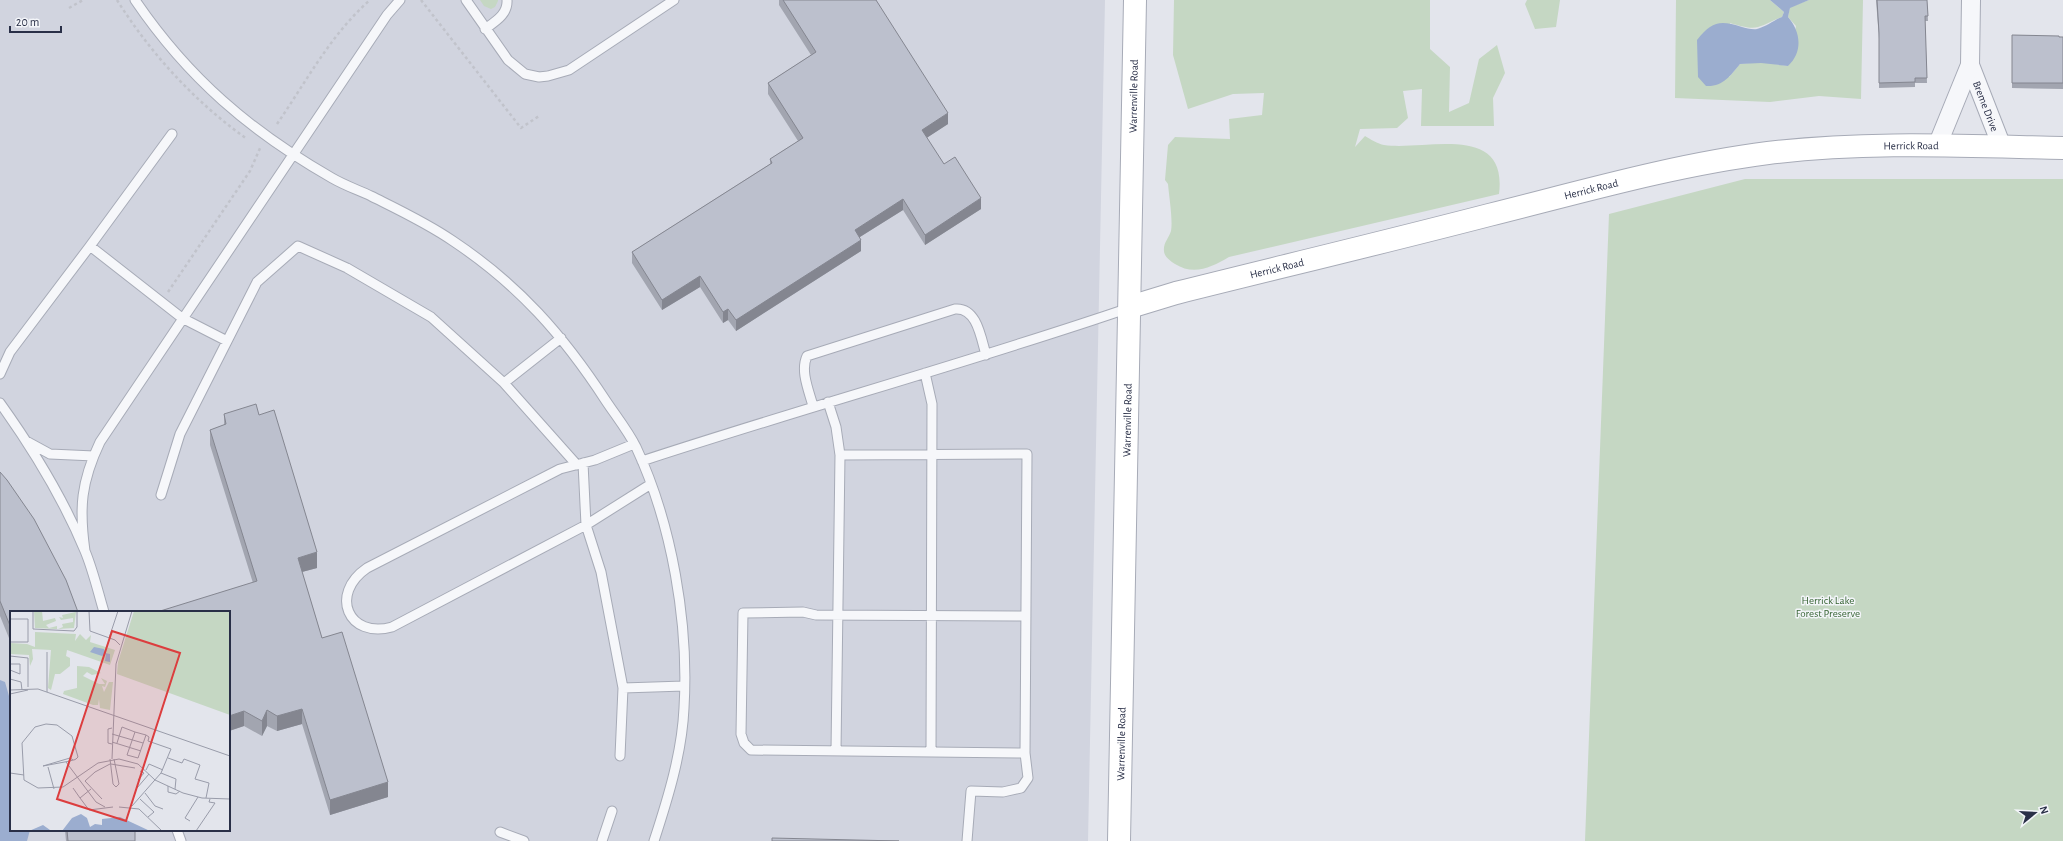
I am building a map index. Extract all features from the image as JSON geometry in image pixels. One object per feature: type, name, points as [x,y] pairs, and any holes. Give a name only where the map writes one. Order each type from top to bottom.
[{"type":"street","name":"Warrenville Road","points":[[1119,841],[1135,0]]},
{"type":"street","name":"Breme Drive","points":[[1937,146],[1970,65],[1971,0]]},
{"type":"street","name":"Breme Drive","points":[[1970,65],[2002,147]]},
{"type":"street","name":"Herrick Road","points":[[1130,307],[1176,293],[1597,188],[1711,162],[1791,151],[1845,147],[1937,146],[2063,148]]},
{"type":"lane","points":[[135,0],[176,56],[230,108],[294,154],[334,179],[412,216],[469,251],[518,292],[547,320],[561,338],[591,379],[634,444],[651,484],[668,544],[681,604],[684,709],[676,767],[654,841]]},
{"type":"lane","points":[[104,611],[85,551],[81,524],[82,498],[88,470],[100,442],[386,15],[400,0]]},
{"type":"lane","points":[[466,0],[485,29],[514,66],[525,74],[539,77],[569,70],[674,0]]},
{"type":"lane","points":[[485,29],[504,14],[507,6],[507,0]]},
{"type":"lane","points":[[0,374],[10,352],[172,134]]},
{"type":"lane","points":[[90,246],[182,318],[227,341]]},
{"type":"lane","points":[[161,495],[180,434],[257,282],[298,246],[347,268],[431,318],[504,383],[580,464],[586,525],[601,572],[624,688],[620,756]]},
{"type":"lane","points":[[642,461],[813,406],[986,355],[1130,307]]},
{"type":"lane","points":[[813,406],[804,372],[804,363],[807,356],[955,309],[963,308],[969,313],[975,322],[986,355]]},
{"type":"lane","points":[[504,383],[561,338]]},
{"type":"lane","points":[[925,373],[932,404],[930,752]]},
{"type":"lane","points":[[828,402],[836,427],[840,455],[836,751]]},
{"type":"lane","points":[[0,403],[28,442],[56,492],[85,551]]},
{"type":"lane","points":[[28,442],[50,454],[94,456]]},
{"type":"lane","points":[[634,444],[595,460],[560,469],[367,568],[356,575],[348,586],[346,598],[349,611],[356,622],[368,629],[381,630],[392,627],[586,525],[651,484]]},
{"type":"lane","points":[[840,455],[1026,454],[1025,753],[1028,778],[1021,788],[1003,792],[971,791],[967,841]]},
{"type":"lane","points":[[1025,753],[751,750],[744,744],[741,734],[743,613],[803,612],[816,615],[1026,616]]},
{"type":"lane","points":[[624,688],[684,686]]},
{"type":"lane","points":[[602,841],[612,811]]},
{"type":"lane","points":[[177,831],[181,841]]},
{"type":"lane","points":[[500,832],[524,841]]},
{"type":"path","points":[[69,8],[83,0]]},
{"type":"path","points":[[277,124],[332,43],[356,14],[370,0]]},
{"type":"path","points":[[421,0],[521,128],[539,116]]},
{"type":"path","points":[[166,295],[250,171],[262,144]]},
{"type":"shaded area","points":[[0,0],[1105,0],[1088,841],[0,841]]},
{"type":"green space","points":[[480,0],[498,1],[495,7],[491,9],[484,6]]},
{"type":"green space","points":[[1174,0],[1430,0],[1430,49],[1450,67],[1449,112],[1469,103],[1479,59],[1497,45],[1505,73],[1493,98],[1494,126],[1421,126],[1422,89],[1403,91],[1408,118],[1397,128],[1360,129],[1355,147],[1365,136],[1384,145],[1401,146],[1441,144],[1478,148],[1491,157],[1498,171],[1499,194],[1229,257],[1203,269],[1196,270],[1182,268],[1175,264],[1165,255],[1164,251],[1164,245],[1171,231],[1168,184],[1165,180],[1168,145],[1175,137],[1230,139],[1229,119],[1262,115],[1264,93],[1233,94],[1188,109],[1173,55]]},
{"type":"green space","points":[[1527,0],[1560,0],[1556,27],[1535,29],[1525,4]]},
{"type":"green space","points":[[1676,0],[1770,0],[1784,12],[1782,17],[1758,27],[1753,28],[1730,23],[1729,77],[1740,64],[1761,62],[1788,66],[1796,26],[1788,17],[1790,7],[1809,0],[1863,0],[1861,99],[1819,96],[1770,102],[1675,98]]},
{"type":"green space","name":"Herrick Lake Forest Preserve","points":[[1745,179],[2063,179],[2063,841],[1585,841],[1609,214]]},
{"type":"water","points":[[1770,0],[1809,0],[1790,8],[1788,17],[1798,35],[1798,48],[1793,60],[1788,66],[1761,63],[1740,64],[1722,83],[1706,86],[1698,77],[1697,40],[1707,29],[1717,24],[1728,23],[1755,29],[1764,27],[1782,17],[1784,12]]},
{"type":"water","points":[[0,680],[5,682],[10,700],[10,831],[30,831],[27,841],[0,841]]},
{"type":"building","points":[[783,0],[876,0],[948,113],[922,130],[944,164],[955,157],[981,198],[925,235],[903,199],[855,230],[861,240],[736,320],[728,309],[723,312],[700,276],[662,300],[632,252],[772,163],[770,159],[803,138],[768,83],[816,52]]},
{"type":"building","points":[[1877,0],[1927,0],[1928,16],[1925,16],[1927,78],[1915,78],[1915,82],[1879,83],[1879,33]]},
{"type":"building","points":[[2012,35],[2063,37],[2063,83],[2012,83]]},
{"type":"building","points":[[256,404],[259,415],[274,410],[317,552],[298,558],[322,638],[342,632],[388,782],[330,800],[302,709],[277,716],[267,710],[262,721],[244,711],[230,716],[230,611],[160,611],[257,581],[210,430],[226,424],[224,414]]},
{"type":"building","points":[[0,472],[34,519],[66,580],[78,611],[10,611],[10,626],[0,601]]},
{"type":"building","points":[[67,831],[135,831],[135,841],[68,841]]},
{"type":"building","points":[[772,838],[899,841],[772,841]]}]
